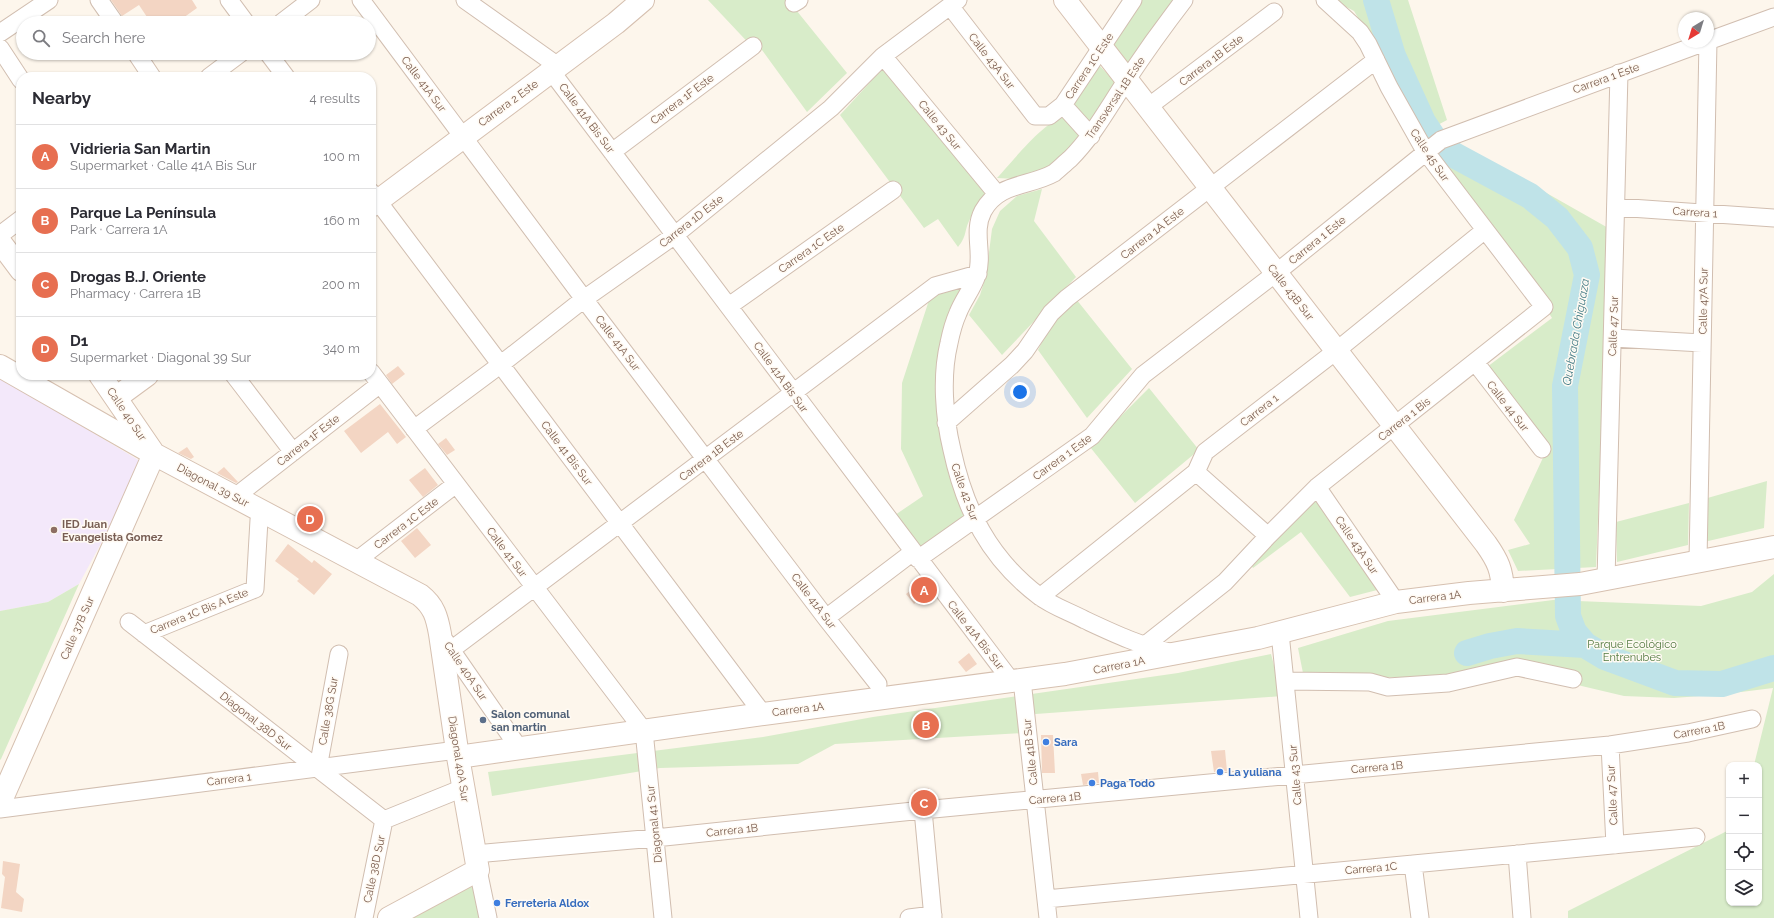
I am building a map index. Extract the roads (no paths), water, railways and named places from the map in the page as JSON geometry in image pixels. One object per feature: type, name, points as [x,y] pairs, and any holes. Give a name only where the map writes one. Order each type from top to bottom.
[{"type":"street","points":[[25,16],[49,0]]},
{"type":"street","points":[[99,0],[110,16]]},
{"type":"street","points":[[229,0],[241,16]]},
{"type":"street","points":[[290,16],[311,0]]},
{"type":"street","name":"Calle 41A Sur","points":[[361,0],[373,16]]},
{"type":"street","name":"Carrera 2 Este","points":[[376,198],[555,69],[616,23],[643,0]]},
{"type":"street","name":"Calle 43B Sur","points":[[1065,0],[1493,554],[1503,575],[1503,591]]},
{"type":"street","name":"Carrera 1C Este","points":[[1035,116],[1049,116],[1063,105],[1133,0]]},
{"type":"street","name":"Transversal 1B Este","points":[[958,314],[978,274],[980,257],[977,233],[984,210],[997,194],[1010,187],[1031,182],[1055,172],[1070,159],[1091,136],[1127,80],[1184,0]]},
{"type":"street","name":"Calle 45 Sur","points":[[1325,0],[1360,32],[1389,87],[1433,145],[1485,230],[1544,308]]},
{"type":"street","name":"Calle 41A Bis Sur","points":[[469,1],[555,69],[612,152],[915,556],[1017,681]]},
{"type":"street","name":"Carrera 1D Este","points":[[414,429],[500,365],[584,299],[675,235],[831,108],[883,56],[954,3]]},
{"type":"street","name":"Calle 43A Sur","points":[[954,3],[1035,116]]},
{"type":"street","name":"Carrera 1B Este","points":[[1148,107],[1274,12]]},
{"type":"street","points":[[1714,39],[1774,17]]},
{"type":"street","name":"Calle 41A Sur","points":[[376,20],[584,299],[826,618],[878,684]]},
{"type":"street","points":[[0,33],[16,22]]},
{"type":"street","name":"Carrera 1F Este","points":[[612,152],[753,46]]},
{"type":"street","points":[[0,48],[16,72]]},
{"type":"street","name":"Carrera 1 Este","points":[[826,618],[915,556],[974,520],[1092,436],[1144,375],[1276,273],[1433,145],[1688,48]]},
{"type":"street","name":"Calle 47A Sur","points":[[1698,561],[1708,48]]},
{"type":"street","name":"Calle 43 Sur","points":[[883,56],[997,194]]},
{"type":"street","points":[[141,60],[149,72]]},
{"type":"street","points":[[216,72],[232,60]]},
{"type":"street","points":[[273,60],[282,72]]},
{"type":"street","name":"Carrera 1A Este","points":[[946,423],[1012,365],[1025,351],[1051,313],[1067,298],[1376,60]]},
{"type":"street","name":"Calle 47 Sur","points":[[1606,580],[1619,73]]},
{"type":"street","points":[[1063,105],[1091,136]]},
{"type":"street","name":"Carrera 1C Este","points":[[729,306],[893,190]]},
{"type":"street","name":"Calle 41 Bis Sur","points":[[376,204],[500,365],[763,714]]},
{"type":"street","name":"Carrera 1","points":[[1616,207],[1774,218]]},
{"type":"street","points":[[0,235],[16,224]]},
{"type":"street","name":"Carrera 1","points":[[1040,597],[1196,472],[1205,452],[1336,351],[1485,230]]},
{"type":"street","points":[[0,242],[16,263]]},
{"type":"street","name":"Carrera 1B Este","points":[[445,642],[534,587],[935,286],[978,274]]},
{"type":"street","name":"Carrera 1 Bis","points":[[1268,536],[1318,487],[1544,308]]},
{"type":"street","name":"Calle 42 Sur","points":[[958,314],[948,344],[945,375],[946,423],[958,477],[974,520],[987,542],[1008,568],[1040,597],[1094,624],[1144,646],[1176,654]]},
{"type":"street","points":[[1613,338],[1702,343]]},
{"type":"street","name":"Calle 44 Sur","points":[[1475,362],[1542,449]]},
{"type":"street","name":"Diagonal 39 Sur","points":[[0,366],[16,375]]},
{"type":"street","name":"Calle 41 Sur","points":[[376,378],[644,730]]},
{"type":"street","name":"Diagonal 39 Sur","points":[[24,380],[154,454],[420,595],[428,601]]},
{"type":"street","name":"Calle 40 Sur","points":[[104,380],[117,397],[154,454]]},
{"type":"street","points":[[117,397],[139,380]]},
{"type":"street","points":[[238,380],[292,452]]},
{"type":"street","name":"Carrera 1F Este","points":[[235,497],[292,452],[374,380]]},
{"type":"street","name":"Calle 37B Sur","points":[[0,803],[154,454]]},
{"type":"street","points":[[1144,646],[1225,582],[1268,536],[1196,472]]},
{"type":"street","name":"Carrera 1C Este","points":[[356,561],[456,484]]},
{"type":"street","name":"Calle 43A Sur","points":[[1318,487],[1396,602]]},
{"type":"street","name":"Carrera 1C Bis A Este","points":[[144,634],[254,589],[259,520],[262,511]]},
{"type":"street","name":"Carrera 1A","points":[[458,753],[519,748],[1017,681],[1100,668],[1280,633],[1396,602],[1580,584],[1774,547]]},
{"type":"street","name":"Diagonal 40A Sur","points":[[428,601],[436,613],[445,642],[458,753],[488,918]]},
{"type":"street","name":"Diagonal 38D Sur","points":[[129,622],[384,820]]},
{"type":"street","name":"Calle 43 Sur","points":[[1280,633],[1309,918]]},
{"type":"street","name":"Calle 40A Sur","points":[[445,642],[519,748]]},
{"type":"street","name":"Calle 38G Sur","points":[[318,768],[339,654]]},
{"type":"street","points":[[1286,681],[1370,682],[1388,687],[1448,683],[1517,667],[1573,679]]},
{"type":"street","name":"Calle 41B Sur","points":[[1017,681],[1035,800],[1048,918]]},
{"type":"street","name":"Carrera 1B","points":[[389,918],[477,862],[655,838],[923,810],[1610,745],[1688,733],[1752,719]]},
{"type":"street","name":"Diagonal 41 Sur","points":[[644,730],[663,918]]},
{"type":"street","name":"Calle 47 Sur","points":[[1610,745],[1615,845]]},
{"type":"street","name":"Carrera 1","points":[[0,809],[318,768],[458,753]]},
{"type":"street","points":[[384,820],[464,788]]},
{"type":"street","points":[[909,918],[933,917],[923,810]]},
{"type":"street","name":"Calle 38D Sur","points":[[364,918],[384,820]]},
{"type":"street","name":"Carrera 1C","points":[[1046,899],[1696,838]]},
{"type":"street","points":[[1517,854],[1522,918]]},
{"type":"street","points":[[1413,864],[1420,918]]},
{"type":"waterway","name":"Quebrada Chiguaza","points":[[1376,0],[1393,56],[1423,122],[1433,137],[1454,155],[1530,196],[1557,218],[1580,248],[1587,275],[1565,386],[1568,616],[1574,632],[1585,645],[1605,657],[1675,683],[1722,684],[1774,668]]},
{"type":"waterway","points":[[1467,653],[1490,646],[1517,641],[1585,645]]},
{"type":"place","name":"D1","points":[[310,519]]},
{"type":"place","name":"IED Juan Evangelista Gomez","points":[[54,530]]},
{"type":"place","name":"Vidrieria San Martin","points":[[924,590]]},
{"type":"place","name":"Salon comunal san martin","points":[[483,720]]},
{"type":"place","name":"Parque La Península","points":[[926,725]]},
{"type":"place","name":"Sara","points":[[1046,742]]},
{"type":"place","name":"La yuliana","points":[[1220,772]]},
{"type":"place","name":"Paga Todo","points":[[1092,783]]},
{"type":"place","name":"Drogas B.J. Oriente","points":[[924,803]]},
{"type":"place","name":"Ferreteria Aldox","points":[[497,903]]},
{"type":"park label","name":"Parque Ecológico Entrenubes","points":[[1632,650]]}]
